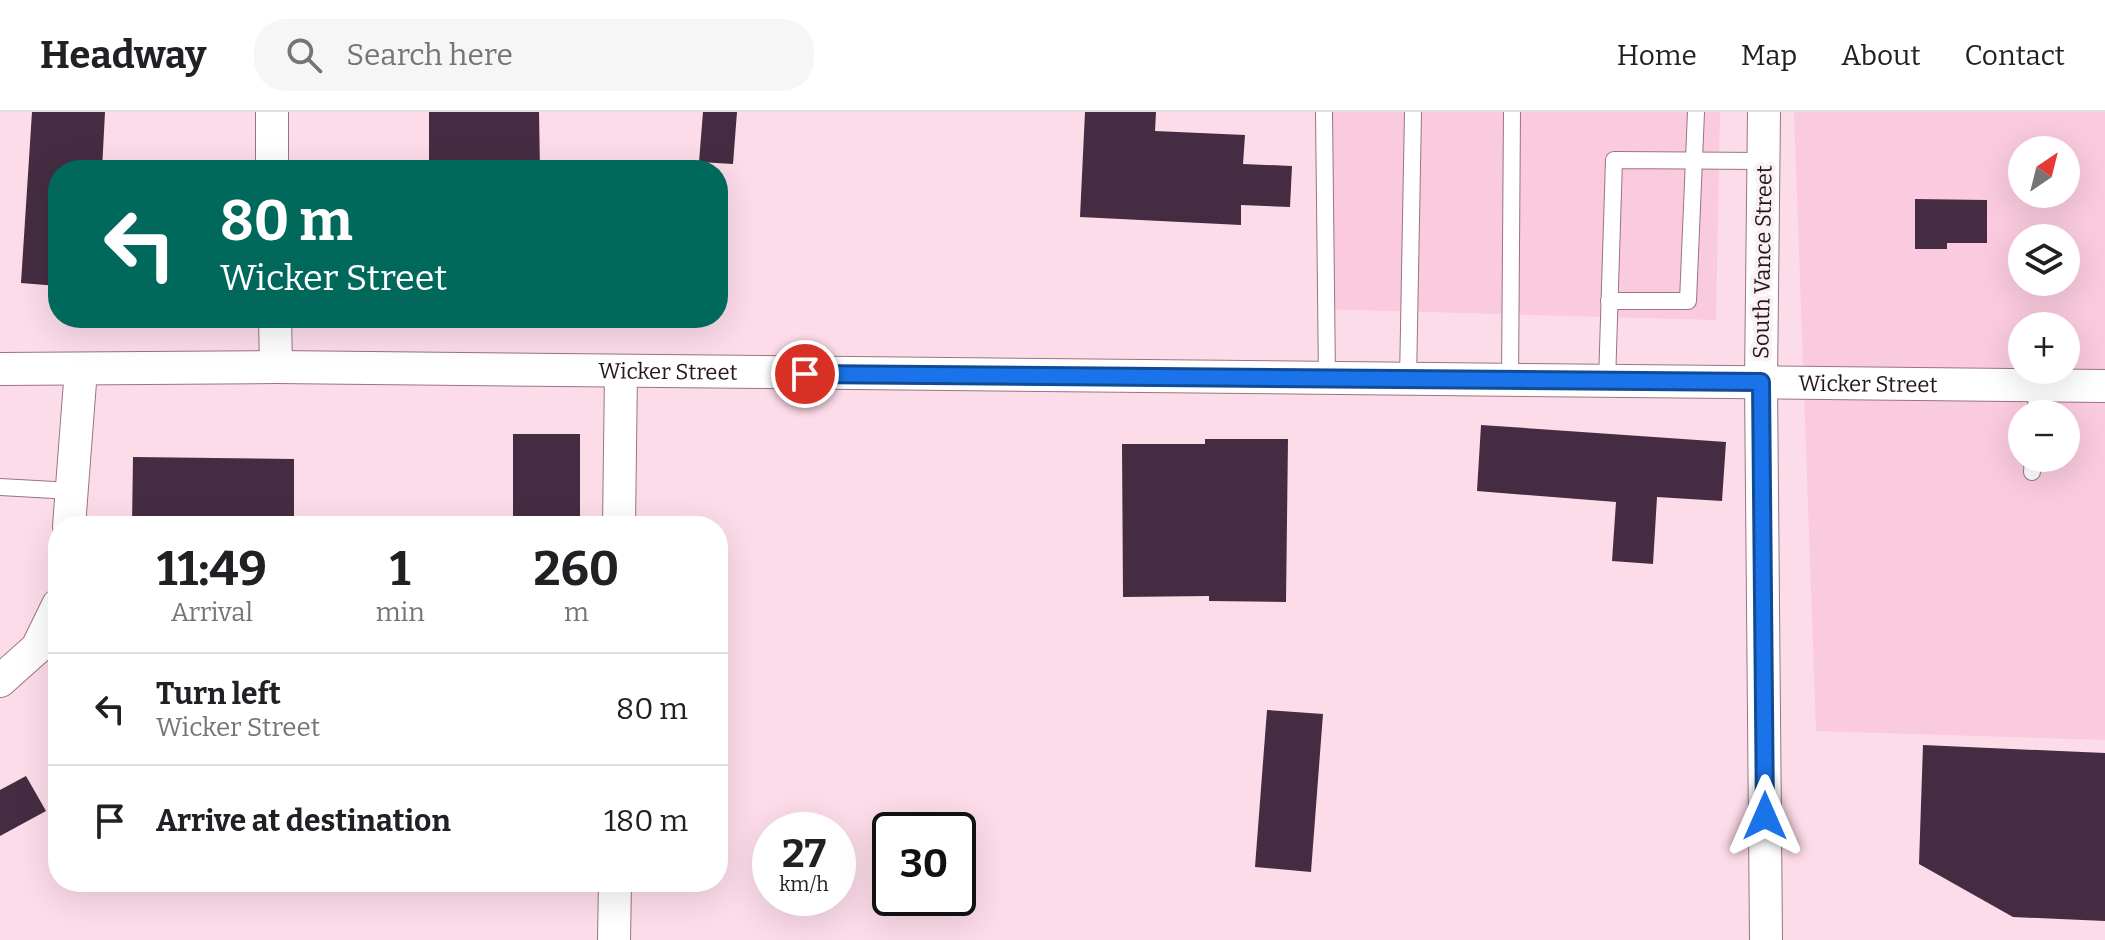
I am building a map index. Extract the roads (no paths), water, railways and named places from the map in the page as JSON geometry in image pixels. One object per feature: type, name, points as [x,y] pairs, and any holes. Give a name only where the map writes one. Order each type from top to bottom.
[{"type":"street","points":[[272,112],[272,160]]},
{"type":"street","name":"South Vance Street","points":[[1764,112],[1761,382],[1766,940]]},
{"type":"street","points":[[275,328],[276,367]]},
{"type":"street","name":"Wicker Street","points":[[0,369],[276,367],[1408,381],[1761,382],[2036,400],[2105,386]]},
{"type":"street","points":[[70,516],[81,369]]},
{"type":"street","points":[[619,516],[621,372]]},
{"type":"street","points":[[0,681],[37,648],[48,625]]},
{"type":"street","points":[[614,940],[615,892]]},
{"type":"lane","points":[[1324,112],[1327,380]]},
{"type":"lane","points":[[1408,381],[1413,112]]},
{"type":"lane","points":[[1510,382],[1512,112]]},
{"type":"lane","points":[[1609,301],[1688,301],[1696,112]]},
{"type":"lane","points":[[1607,382],[1614,160],[1763,161]]},
{"type":"lane","points":[[0,487],[72,491]]}]
